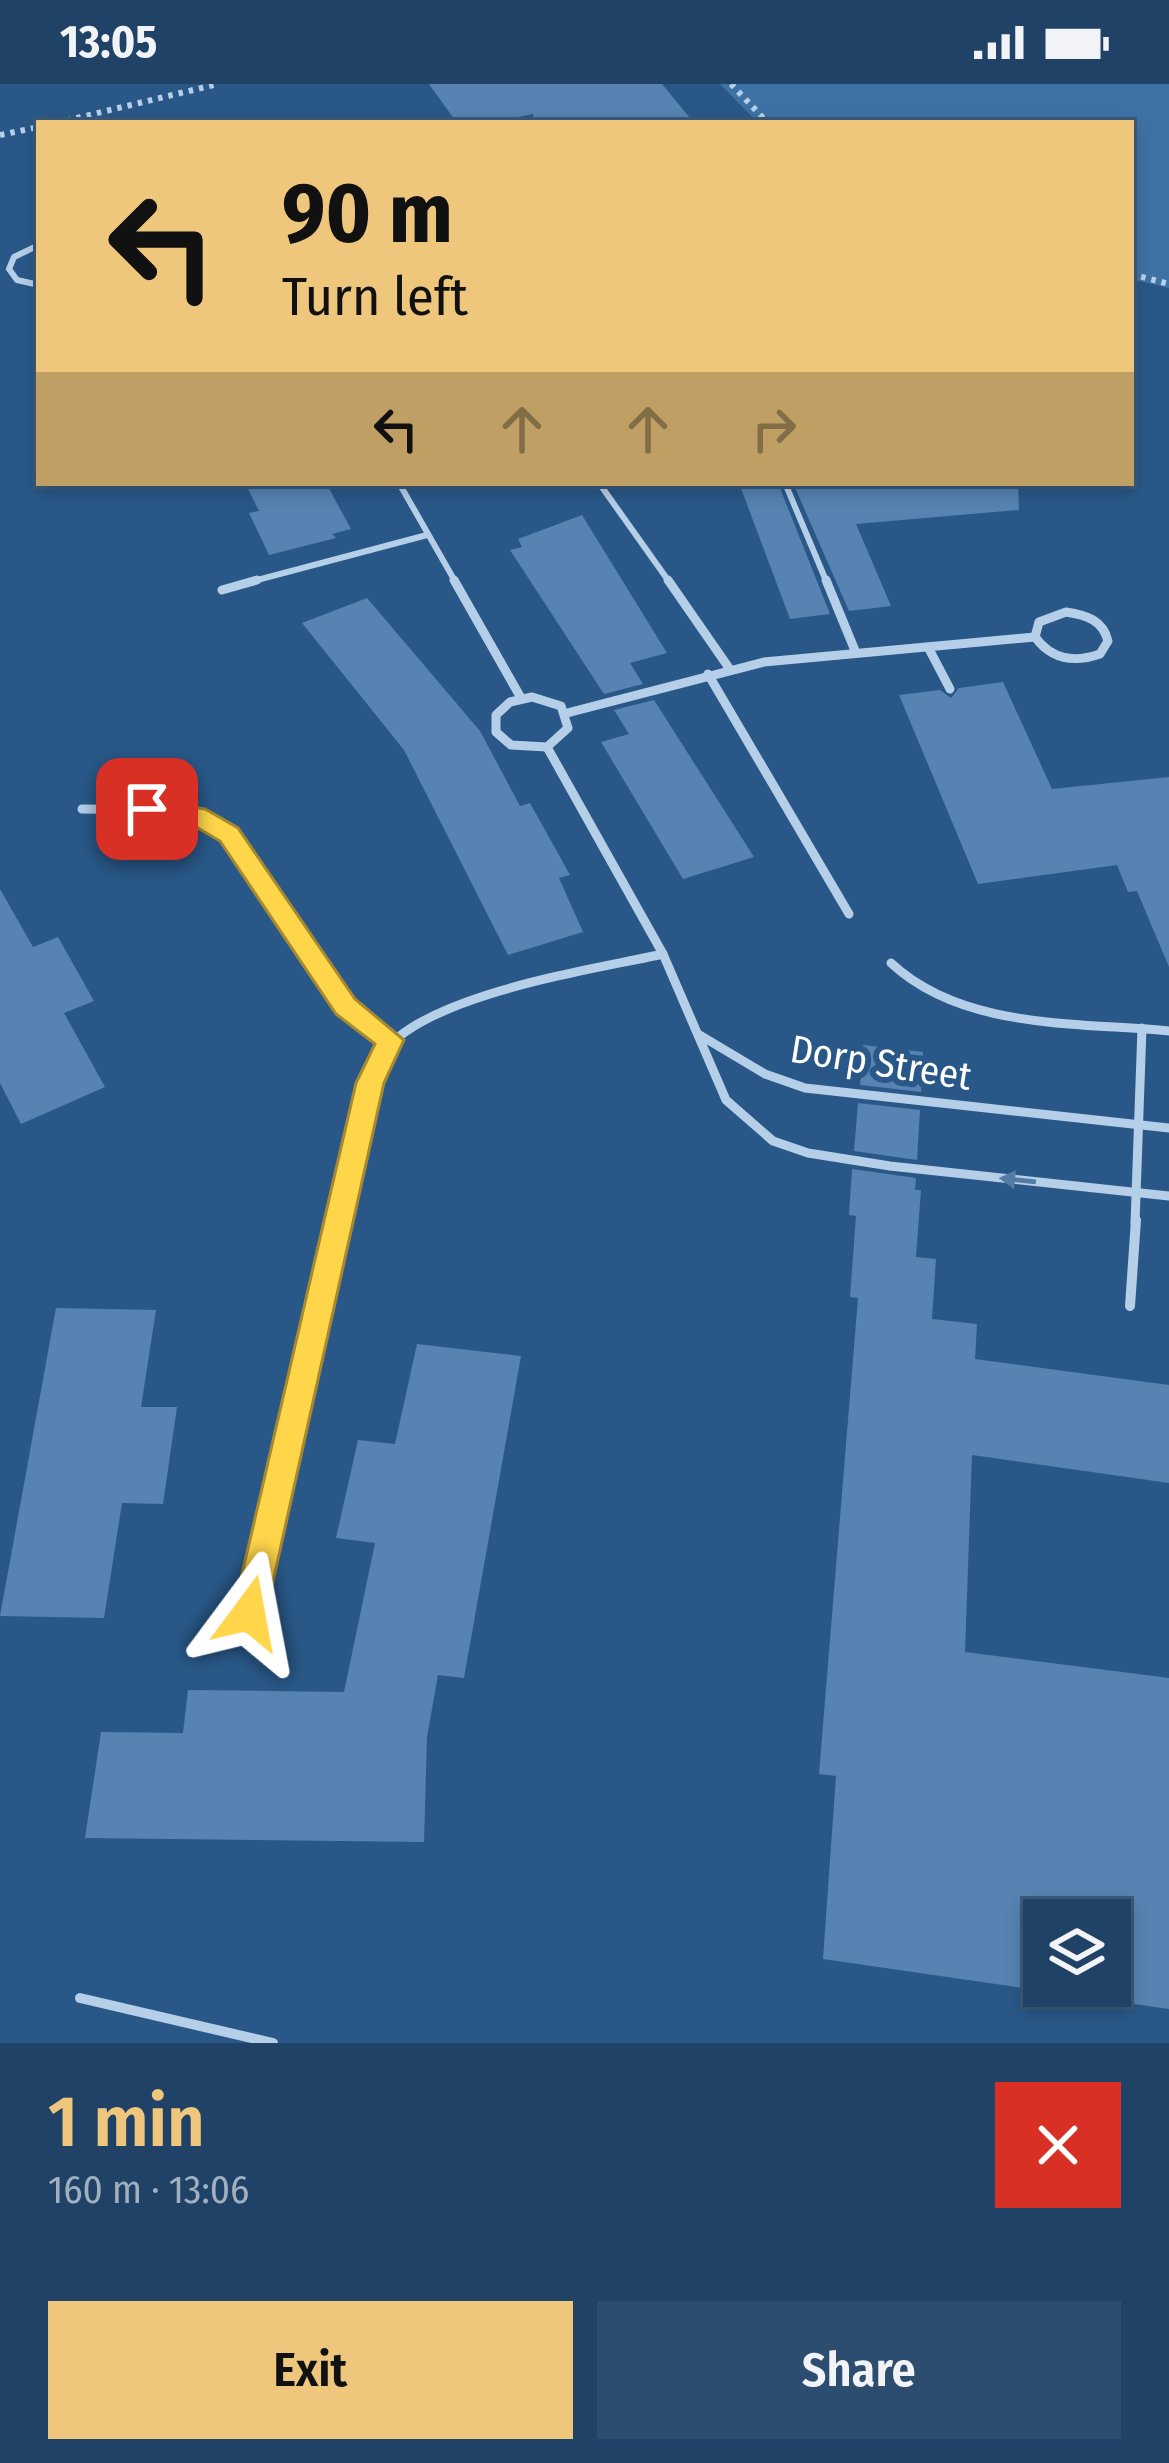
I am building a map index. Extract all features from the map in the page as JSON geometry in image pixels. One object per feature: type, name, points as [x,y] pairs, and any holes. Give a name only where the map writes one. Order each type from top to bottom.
[{"type":"lane","points":[[36,245],[14,256],[9,269],[17,280],[36,284]]},
{"type":"lane","points":[[401,486],[521,698]]},
{"type":"lane","points":[[601,486],[729,668]]},
{"type":"lane","points":[[786,486],[856,653]]},
{"type":"lane","points":[[223,590],[427,535]]},
{"type":"lane","points":[[1066,612],[1096,621],[1108,641],[1091,658],[1068,660],[1046,652],[1035,637],[1035,629],[1046,616],[1066,612]]},
{"type":"lane","points":[[567,712],[564,736],[547,746],[511,745],[496,732],[496,715],[521,698],[542,698],[567,712],[729,668],[1035,637]]},
{"type":"lane","points":[[928,646],[950,688]]},
{"type":"lane","points":[[708,674],[849,914]]},
{"type":"lane","points":[[547,746],[663,954],[726,1100],[773,1141],[808,1154],[1169,1196]]},
{"type":"lane","points":[[82,808],[174,811],[196,815],[229,834],[346,1006],[390,1040]]},
{"type":"lane","points":[[249,1613],[370,1083],[390,1040],[448,1009],[663,954]]},
{"type":"lane","points":[[891,963],[914,987],[953,1005],[1169,1031]]},
{"type":"lane","points":[[1130,1306],[1142,1125],[1142,1028]]},
{"type":"lane","name":"Dorp Street","points":[[698,1034],[765,1074],[805,1088],[1169,1129]]},
{"type":"lane","points":[[80,1998],[273,2043]]},
{"type":"path","points":[[68,120],[218,84]]},
{"type":"path","points":[[731,84],[765,120]]},
{"type":"path","points":[[0,136],[36,128]]},
{"type":"path","points":[[1134,275],[1169,284]]},
{"type":"shaded area","points":[[720,84],[1169,84],[1169,288],[1134,280],[1134,120],[755,120]]},
{"type":"building","points":[[429,84],[662,84],[692,120],[534,120],[533,114],[502,120],[455,120]]},
{"type":"building","points":[[246,486],[328,486],[351,529],[332,534],[336,538],[269,555],[249,513],[259,511]]},
{"type":"building","points":[[740,486],[779,486],[830,614],[790,619]]},
{"type":"building","points":[[794,486],[1018,486],[1019,510],[856,524],[891,606],[849,611]]},
{"type":"building","points":[[582,515],[667,653],[630,663],[643,684],[604,694],[510,550],[522,547],[518,539]]},
{"type":"building","points":[[367,598],[480,731],[520,806],[530,803],[570,875],[559,878],[583,932],[508,955],[404,750],[302,623]]},
{"type":"building","points":[[1003,682],[1052,789],[1169,777],[1169,967],[1137,891],[1128,892],[1117,865],[978,884],[899,695],[940,690],[951,698],[959,688]]},
{"type":"building","points":[[654,700],[754,857],[683,879],[601,742],[629,734],[614,710]]},
{"type":"building","points":[[0,889],[33,947],[58,937],[94,1001],[64,1013],[105,1087],[21,1124],[0,1083]]},
{"type":"building","points":[[863,1045],[923,1052],[921,1092],[860,1085]]},
{"type":"building","points":[[858,1103],[920,1110],[917,1160],[854,1151]]},
{"type":"building","points":[[852,1169],[916,1178],[915,1190],[921,1190],[916,1257],[936,1259],[932,1319],[977,1324],[975,1359],[1169,1385],[1169,1483],[972,1455],[965,1652],[1169,1678],[1169,2009],[1131,2004],[1131,1899],[1023,1899],[1023,1988],[823,1959],[836,1776],[819,1774],[858,1298],[850,1297],[856,1216],[849,1215]]},
{"type":"building","points":[[56,1308],[156,1310],[141,1407],[177,1407],[163,1504],[122,1503],[104,1618],[0,1616]]},
{"type":"building","points":[[417,1344],[521,1356],[464,1678],[438,1675],[427,1737],[424,1842],[85,1838],[101,1732],[183,1733],[188,1690],[344,1692],[375,1543],[336,1538],[358,1440],[395,1444]]},
{"type":"route","points":[[147,809],[196,815],[229,834],[346,1006],[390,1040],[370,1083],[249,1613]]}]
